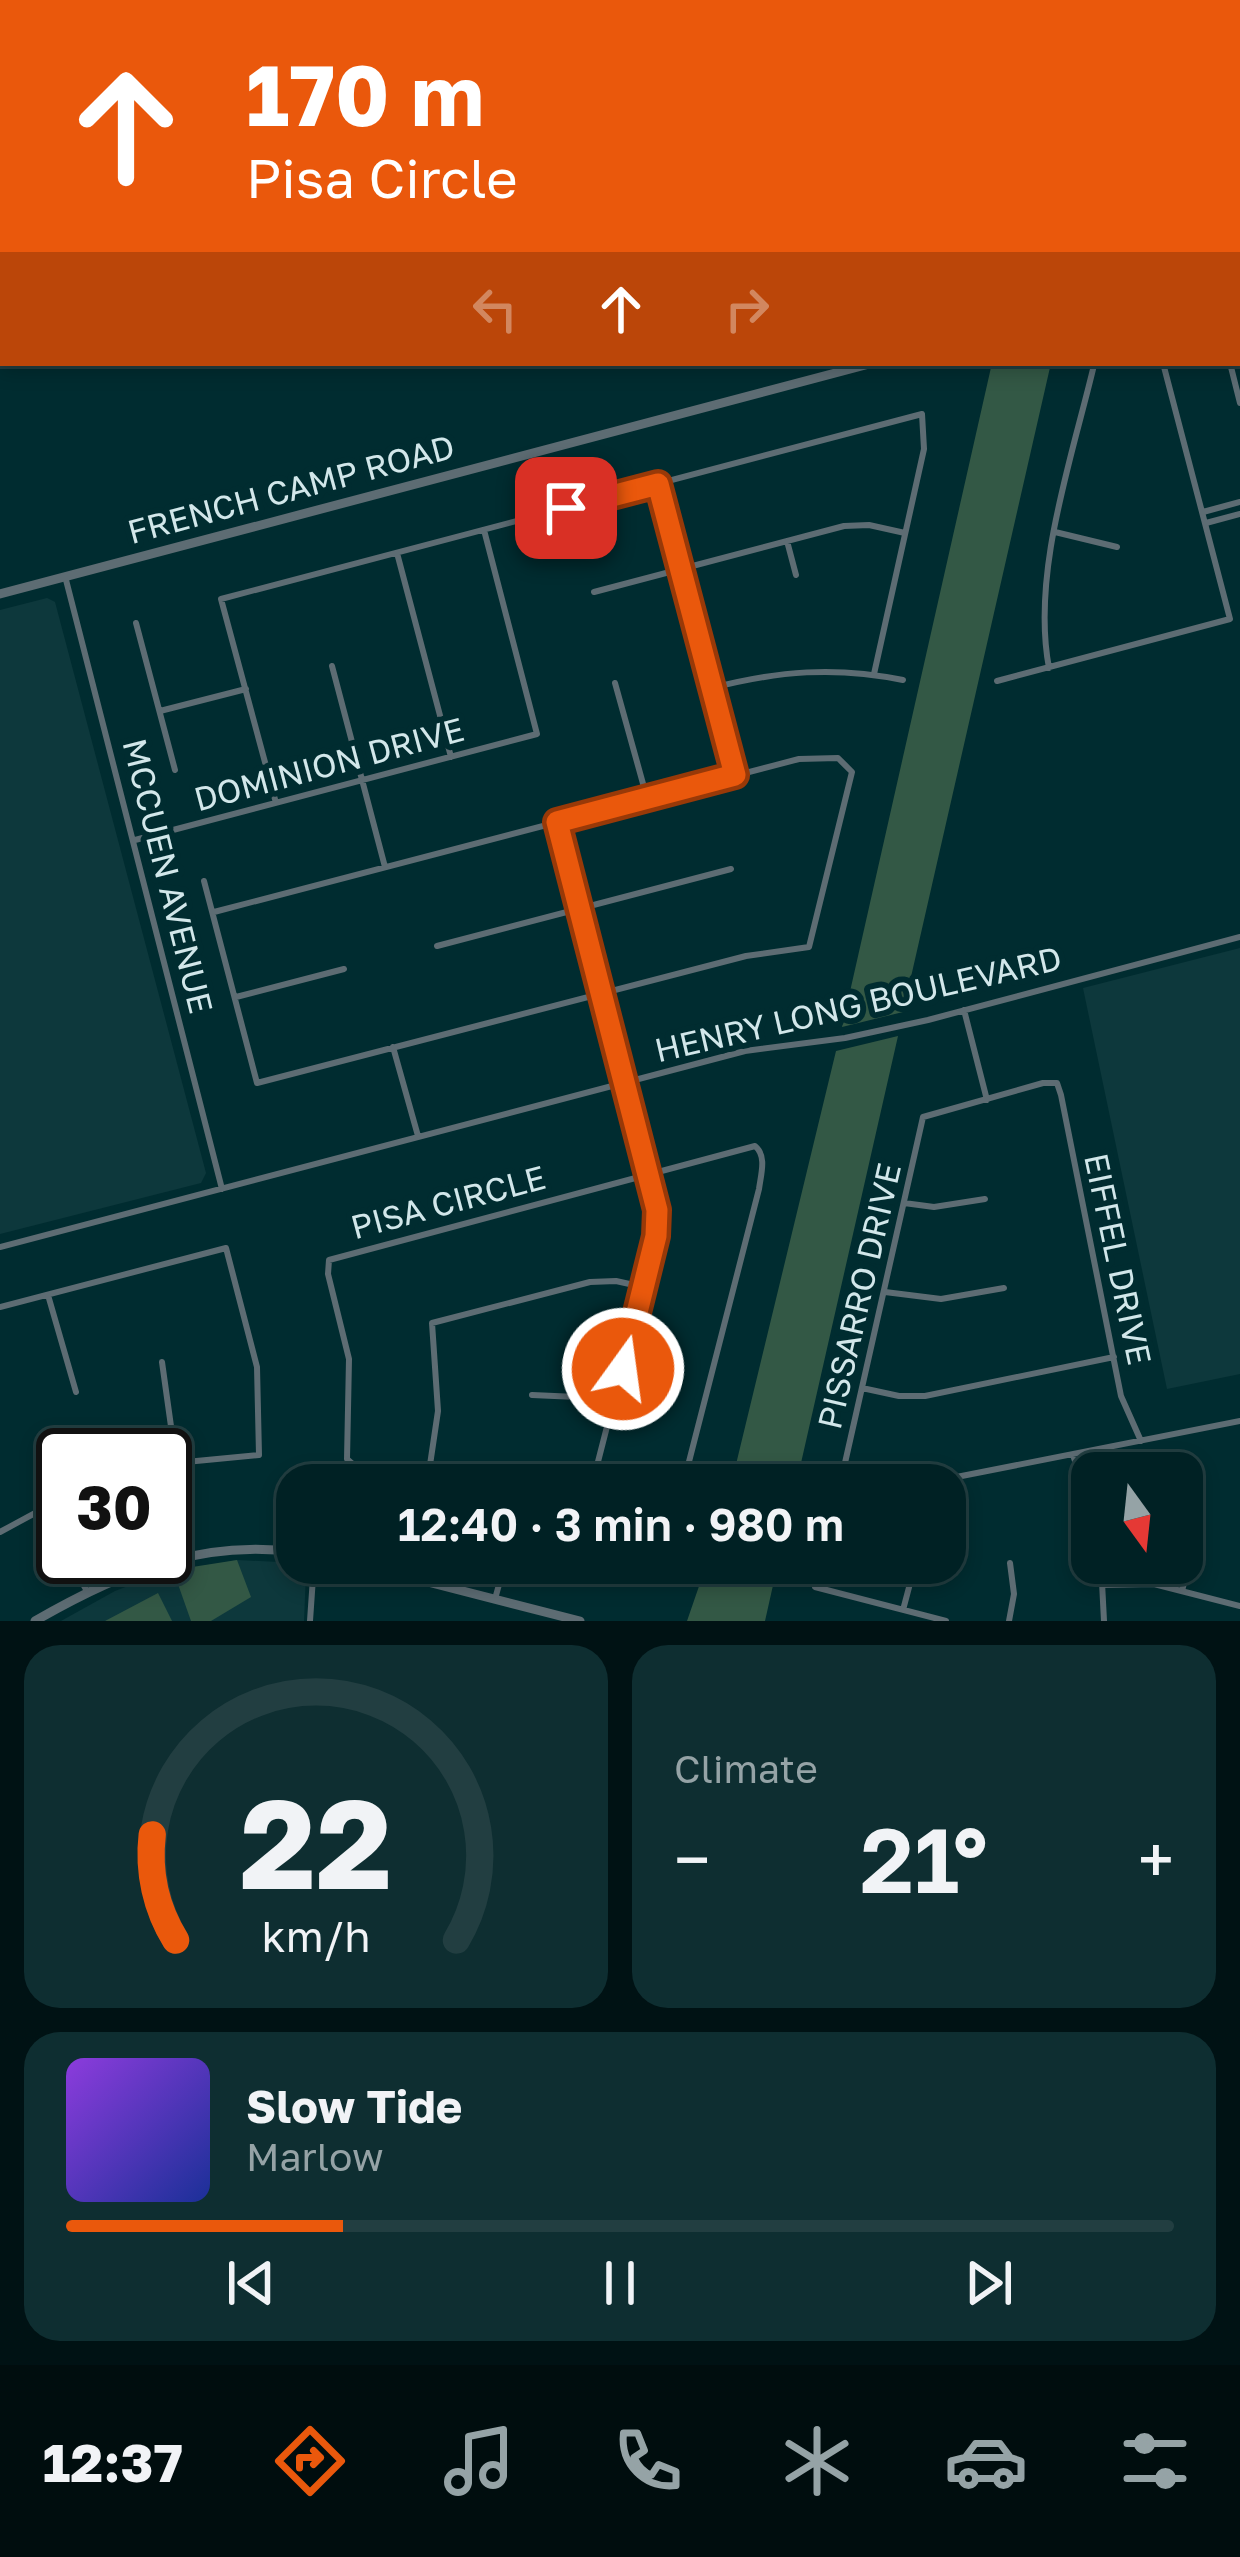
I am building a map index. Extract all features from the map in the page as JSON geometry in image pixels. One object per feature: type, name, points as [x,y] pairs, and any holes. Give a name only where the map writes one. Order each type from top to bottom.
[{"type":"street","name":"FRENCH CAMP ROAD","points":[[0,594],[862,366]]},
{"type":"street","points":[[1048,668],[1043,604],[1094,366]]},
{"type":"street","points":[[997,681],[1231,619],[1164,366]]},
{"type":"street","points":[[1231,366],[1240,403]]},
{"type":"street","points":[[276,803],[221,599],[922,414],[924,449],[874,674]]},
{"type":"street","points":[[658,484],[735,775]]},
{"type":"street","points":[[1203,512],[1240,502]]},
{"type":"street","points":[[1206,523],[1240,514]]},
{"type":"street","points":[[594,592],[856,524],[905,532]]},
{"type":"street","name":"DOMINION DRIVE","points":[[134,841],[537,734],[484,530]]},
{"type":"street","points":[[1055,532],[1118,547]]},
{"type":"street","points":[[787,541],[796,575]]},
{"type":"street","points":[[397,553],[451,757]]},
{"type":"street","name":"MCCUEN AVENUE","points":[[64,577],[223,1189]]},
{"type":"street","points":[[136,623],[175,770]]},
{"type":"street","points":[[332,666],[386,867]]},
{"type":"street","points":[[712,688],[784,672],[874,674],[903,680]]},
{"type":"street","points":[[615,683],[647,798]]},
{"type":"street","points":[[160,712],[246,689]]},
{"type":"street","points":[[204,881],[257,1083],[746,956],[809,947],[852,779],[849,765],[838,758],[814,756],[214,912]]},
{"type":"street","points":[[557,822],[649,1174],[657,1224],[598,1464]]},
{"type":"street","points":[[437,946],[731,869]]},
{"type":"street","name":"HENRY LONG BOULEVARD","points":[[0,1247],[626,1082],[746,1052],[845,1038],[964,1010],[1240,937]]},
{"type":"street","points":[[236,997],[344,969]]},
{"type":"street","points":[[964,1010],[987,1100]]},
{"type":"street","points":[[393,1047],[418,1137]]},
{"type":"street","name":"EIFFEL DRIVE","points":[[987,1100],[1057,1083],[1121,1396],[1141,1441]]},
{"type":"street","name":"PISSARRO DRIVE","points":[[845,1464],[922,1117],[987,1100]]},
{"type":"street","name":"PISA CIRCLE","points":[[352,1464],[346,1459],[351,1382],[329,1260],[755,1146],[760,1150],[759,1189],[688,1464]]},
{"type":"street","points":[[904,1203],[946,1207],[985,1198]]},
{"type":"street","points":[[0,1307],[226,1248],[257,1367],[259,1455],[192,1461]]},
{"type":"street","points":[[430,1464],[438,1412],[432,1323],[590,1282],[643,1287]]},
{"type":"street","points":[[885,1292],[940,1299],[1004,1288]]},
{"type":"street","points":[[48,1295],[76,1392]]},
{"type":"street","points":[[862,1388],[925,1396],[1114,1357]]},
{"type":"street","points":[[162,1362],[171,1428]]},
{"type":"street","points":[[532,1395],[577,1397],[613,1406]]},
{"type":"street","points":[[1088,1452],[1240,1420]]},
{"type":"street","points":[[966,1475],[1071,1455]]},
{"type":"street","points":[[0,1532],[36,1512]]},
{"type":"street","points":[[35,1621],[87,1591],[151,1564],[242,1549],[276,1551]]},
{"type":"street","points":[[1009,1621],[1014,1594],[1010,1563]]},
{"type":"street","points":[[1104,1621],[1103,1585],[1141,1583],[1240,1606]]},
{"type":"street","points":[[83,1584],[87,1591]]},
{"type":"street","points":[[310,1621],[313,1584]]},
{"type":"street","points":[[436,1584],[580,1621]]},
{"type":"street","points":[[495,1599],[499,1584]]},
{"type":"street","points":[[816,1584],[946,1621]]},
{"type":"street","points":[[903,1610],[910,1584]]},
{"type":"street","points":[[1182,1591],[1184,1584]]},
{"type":"shaded area","points":[[47,598],[55,602],[206,1173],[201,1183],[0,1234],[0,610]]},
{"type":"shaded area","points":[[1240,948],[1240,1374],[1167,1389],[1083,988]]},
{"type":"shaded area","points":[[237,1560],[276,1562],[276,1584],[306,1584],[304,1621],[61,1621],[133,1584],[192,1584],[192,1568]]},
{"type":"green space","points":[[991,366],[1050,366],[903,1012],[842,1027]]},
{"type":"green space","points":[[898,1036],[801,1464],[736,1464],[836,1051]]},
{"type":"green space","points":[[237,1560],[251,1597],[211,1621],[191,1621],[178,1584],[192,1584],[192,1567]]},
{"type":"green space","points":[[700,1584],[773,1584],[765,1621],[687,1621]]},
{"type":"green space","points":[[158,1593],[172,1621],[105,1621]]},
{"type":"route","points":[[566,508],[658,484],[735,775],[557,822],[657,1210],[656,1236],[623,1369]]}]
